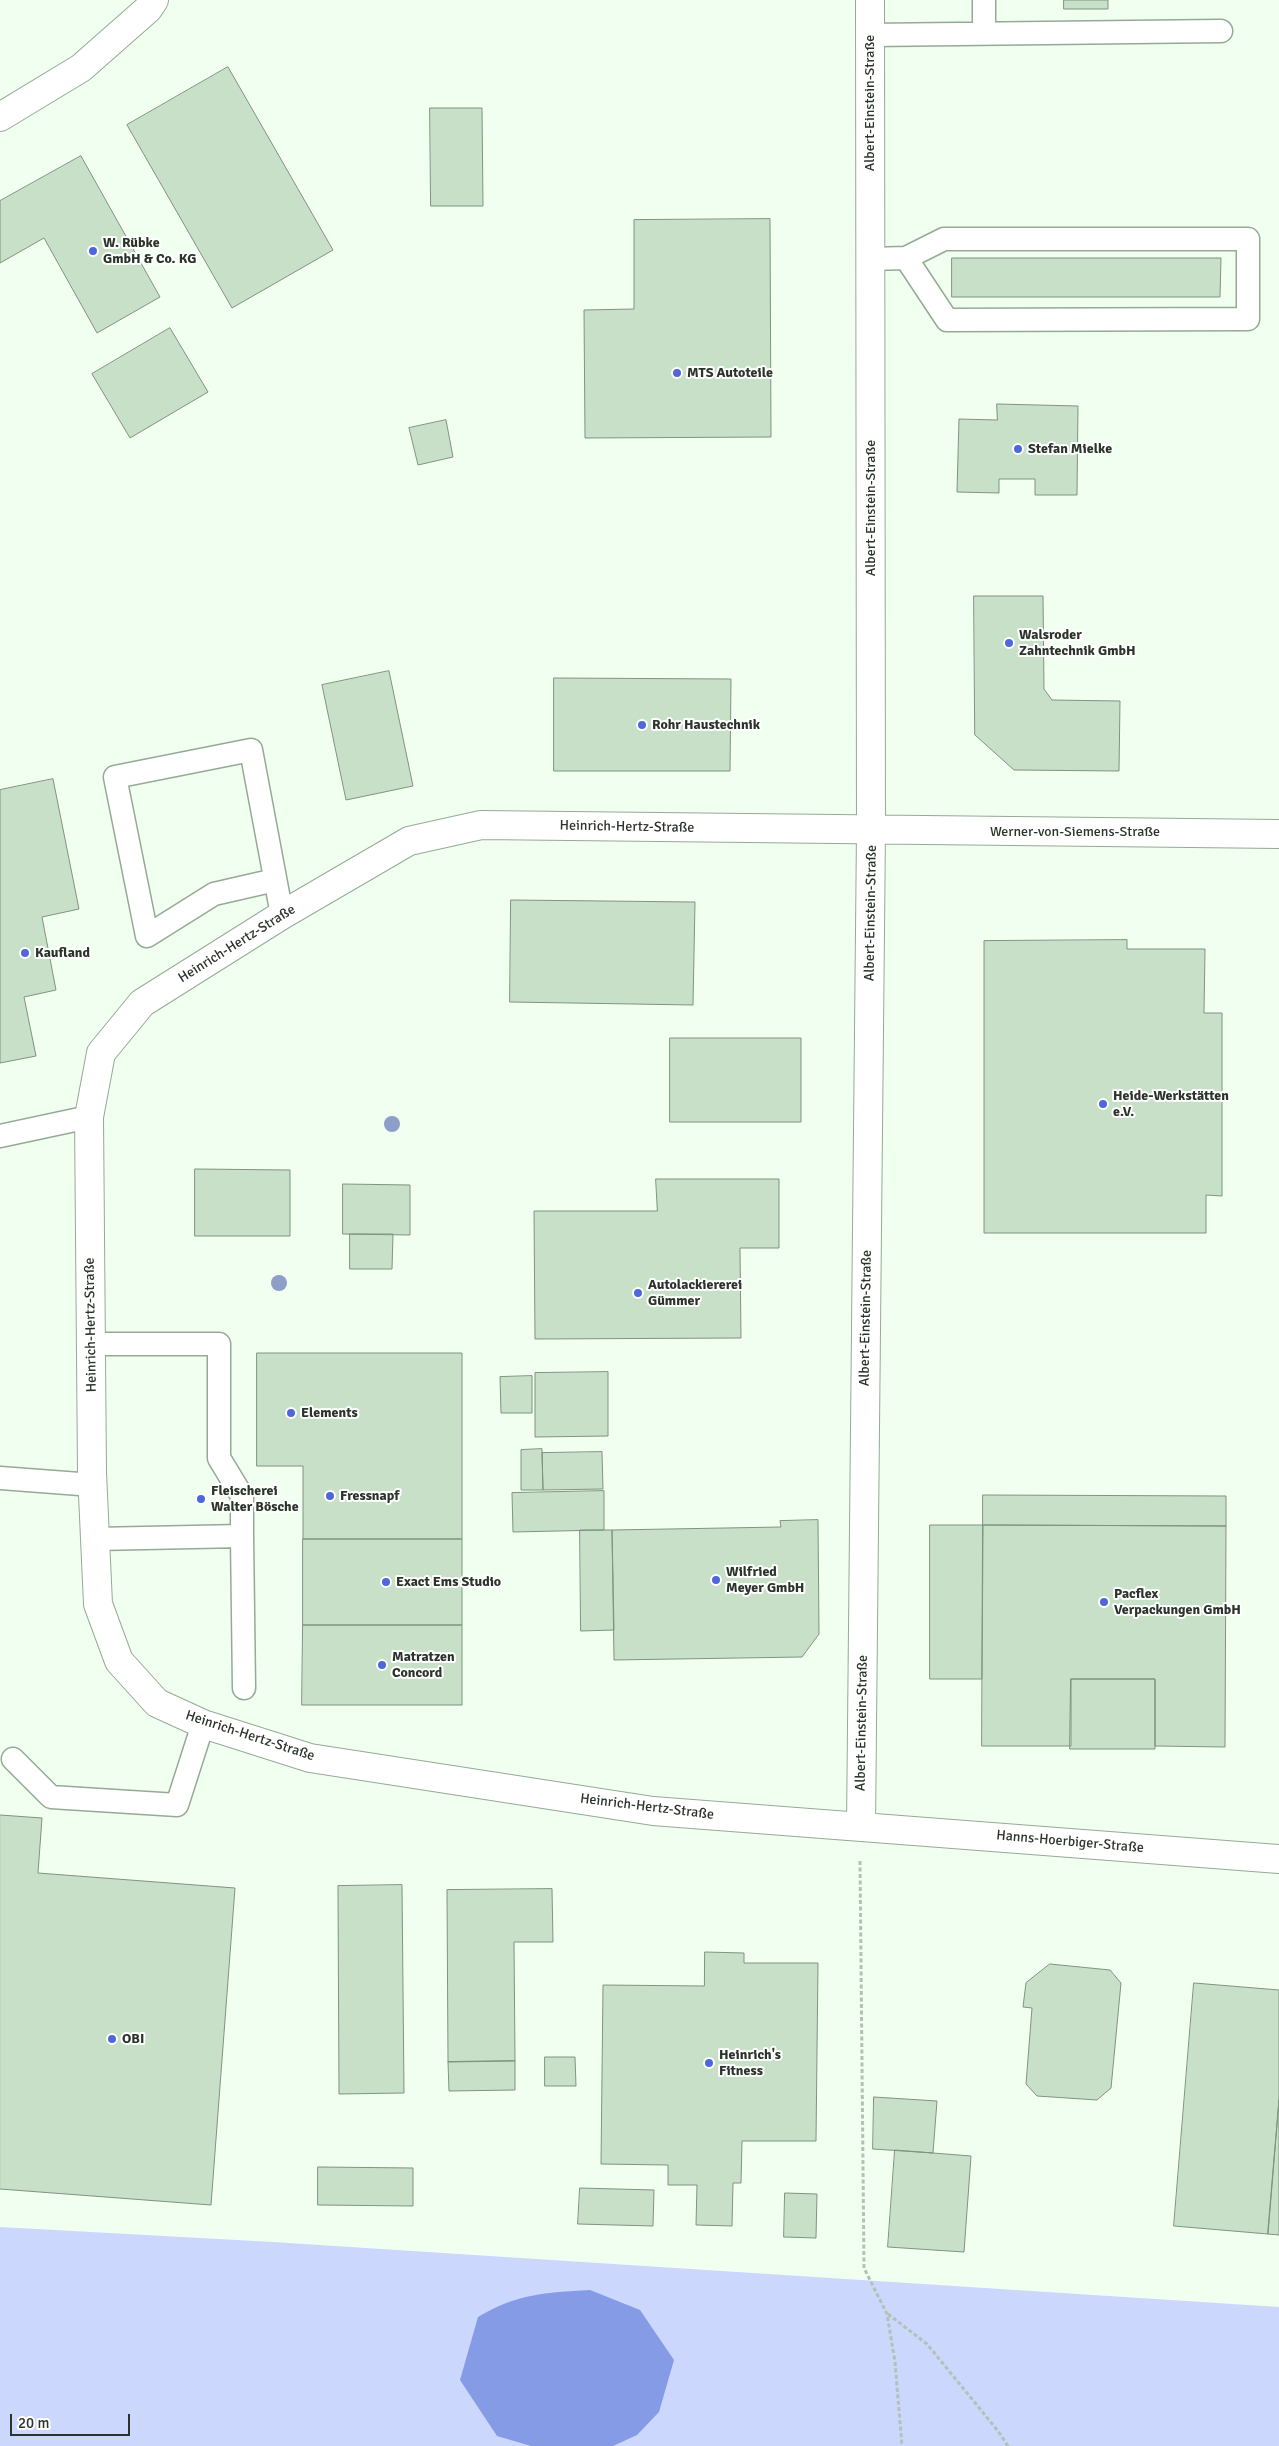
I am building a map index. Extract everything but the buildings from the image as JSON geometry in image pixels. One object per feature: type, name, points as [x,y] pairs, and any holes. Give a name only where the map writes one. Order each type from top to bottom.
[{"type":"street","points":[[0,117],[81,68],[148,9],[154,0]]},
{"type":"street","name":"Albert-Einstein-Straße","points":[[861,1826],[871,830],[870,0]]},
{"type":"street","name":"Heinrich-Hertz-Straße","points":[[861,1826],[653,1811],[310,1758],[203,1724],[157,1703],[119,1661],[98,1604],[93,1485],[89,1117],[101,1053],[142,1004],[282,915],[409,841],[481,825],[871,830]]},
{"type":"street","name":"Werner-von-Siemens-Straße","points":[[871,830],[1279,834]]},
{"type":"street","name":"Hanns-Hoerbiger-Straße","points":[[861,1826],[1279,1859]]},
{"type":"lane","points":[[984,0],[984,33]]},
{"type":"lane","points":[[870,35],[1221,30]]},
{"type":"lane","points":[[870,259],[906,258],[944,239],[1248,239],[1248,319],[946,320],[906,258]]},
{"type":"lane","points":[[275,880],[214,894],[147,936],[115,777],[251,750],[282,915]]},
{"type":"lane","points":[[0,1136],[89,1117]]},
{"type":"lane","points":[[91,1344],[219,1344],[219,1458],[242,1496],[244,1688]]},
{"type":"lane","points":[[0,1478],[93,1485]]},
{"type":"lane","points":[[95,1539],[242,1536]]},
{"type":"lane","points":[[13,1759],[51,1797],[177,1805],[203,1724]]},
{"type":"path","points":[[861,1826],[864,2268],[887,2314],[895,2362],[902,2446]]},
{"type":"path","points":[[887,2314],[927,2344],[1008,2446]]},
{"type":"shaded area","points":[[0,2227],[273,2242],[1279,2307],[1279,2446],[0,2446]]},
{"type":"water","points":[[590,2290],[640,2310],[674,2360],[659,2412],[637,2435],[613,2446],[531,2446],[497,2436],[460,2380],[478,2317],[506,2303],[519,2299],[545,2294]]},
{"type":"place","name":"W. Rübke GmbH & Co. KG","points":[[93,251]]},
{"type":"place","name":"MTS Autoteile","points":[[677,373]]},
{"type":"place","name":"Stefan Mielke","points":[[1018,449]]},
{"type":"place","name":"Walsroder Zahntechnik GmbH","points":[[1009,643]]},
{"type":"place","name":"Rohr Haustechnik","points":[[642,725]]},
{"type":"place","name":"Kaufland","points":[[25,953]]},
{"type":"place","name":"Heide-Werkstätten e.V.","points":[[1103,1104]]},
{"type":"place","name":"Autolackiererei Gümmer","points":[[638,1293]]},
{"type":"place","name":"Elements","points":[[291,1413]]},
{"type":"place","name":"Fressnapf","points":[[330,1496]]},
{"type":"place","name":"Fleischerei Walter Bösche","points":[[201,1499]]},
{"type":"place","name":"Wilfried Meyer GmbH","points":[[716,1580]]},
{"type":"place","name":"Exact Ems Studio","points":[[386,1582]]},
{"type":"place","name":"Pacflex Verpackungen GmbH","points":[[1104,1602]]},
{"type":"place","name":"Matratzen Concord","points":[[382,1665]]},
{"type":"place","name":"OBI","points":[[112,2039]]},
{"type":"place","name":"Heinrich's Fitness","points":[[709,2063]]}]
